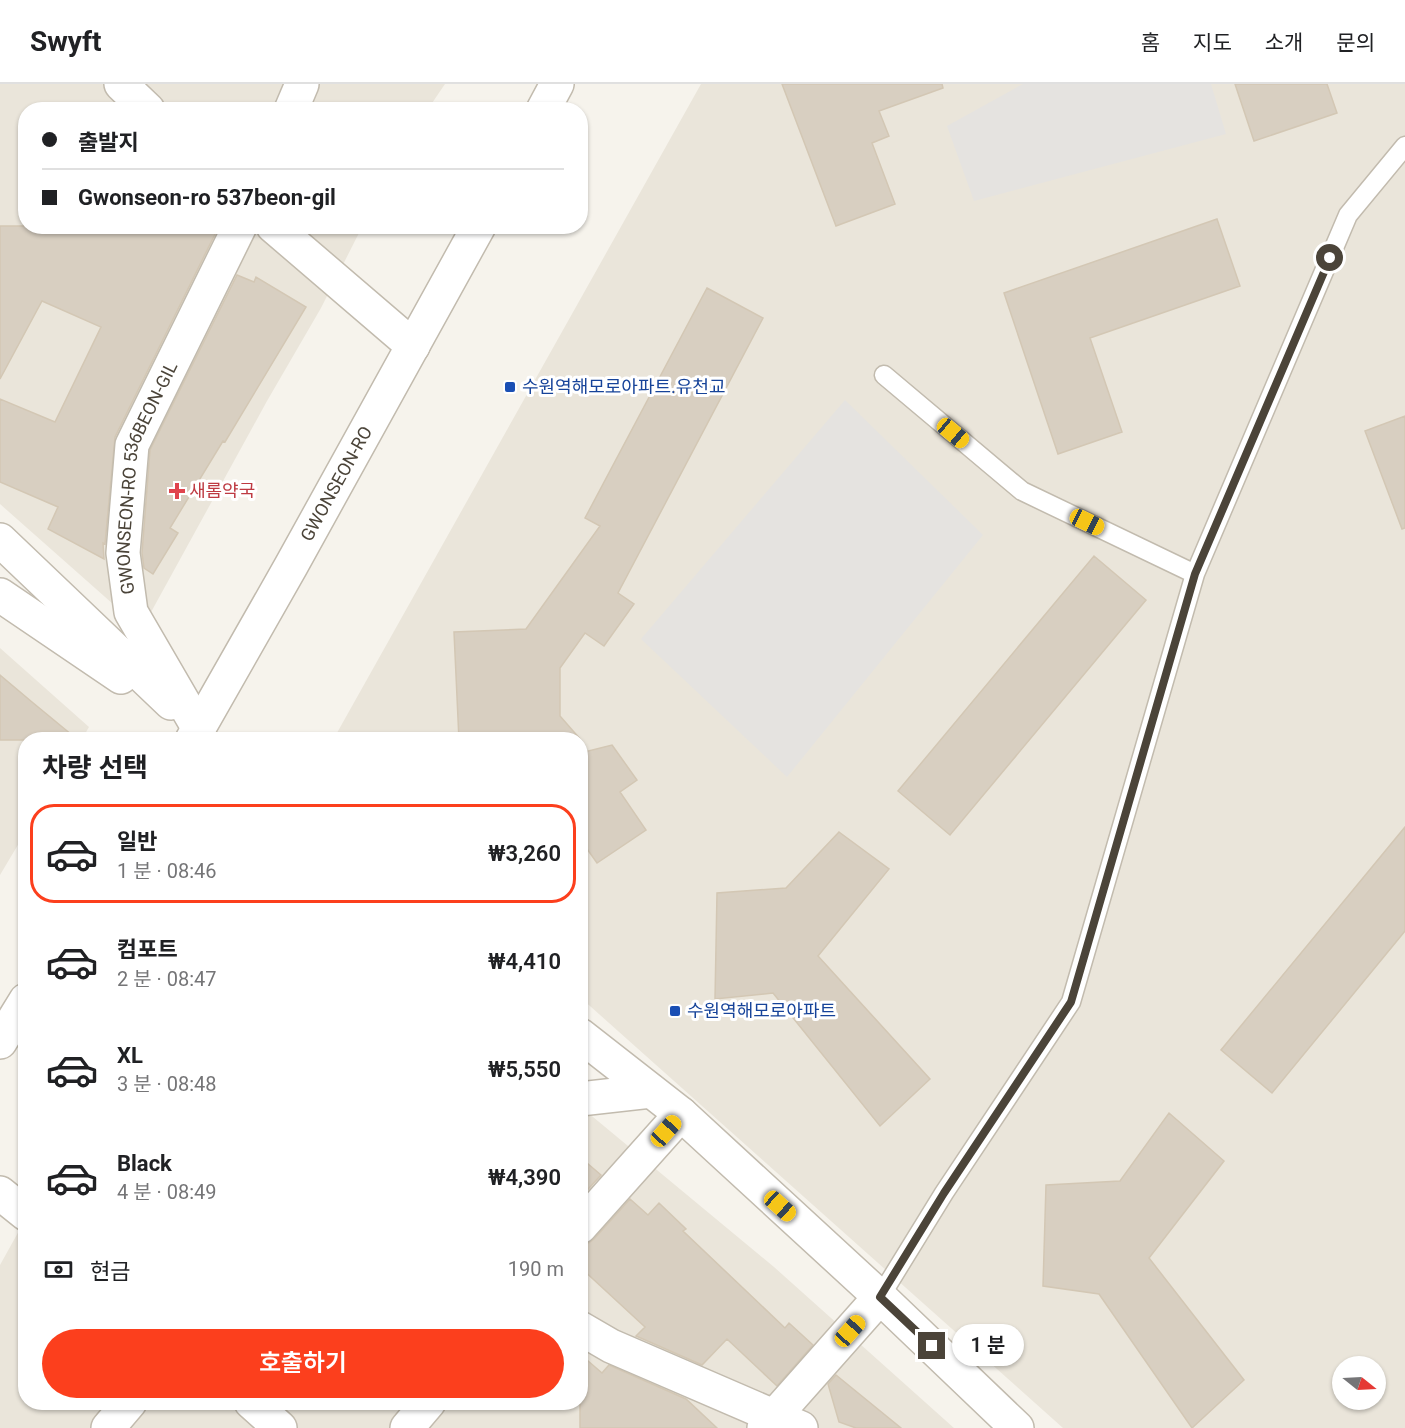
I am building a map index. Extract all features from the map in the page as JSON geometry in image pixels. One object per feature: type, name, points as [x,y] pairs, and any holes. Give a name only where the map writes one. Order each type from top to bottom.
[{"type":"street","points":[[121,84],[140,102]]},
{"type":"street","points":[[294,102],[302,84]]},
{"type":"street","points":[[547,102],[557,84]]},
{"type":"street","name":"GWONSEON-RO 536BEON-GIL","points":[[199,732],[131,612],[123,553],[132,445],[236,234]]},
{"type":"street","points":[[282,234],[413,346]]},
{"type":"street","name":"GWONSEON-RO","points":[[203,732],[475,234]]},
{"type":"street","points":[[0,540],[197,732]]},
{"type":"street","points":[[0,595],[195,732]]},
{"type":"street","points":[[0,1042],[18,1013]]},
{"type":"street","points":[[588,1041],[681,1114],[880,1297],[1017,1428]]},
{"type":"street","points":[[588,1098],[651,1091]]},
{"type":"street","points":[[588,1218],[681,1114]]},
{"type":"street","points":[[0,1193],[18,1208]]},
{"type":"street","points":[[588,1333],[611,1346],[780,1424],[880,1297]]},
{"type":"street","points":[[108,1428],[123,1410]]},
{"type":"street","points":[[260,1410],[279,1428]]},
{"type":"street","points":[[407,1428],[422,1410]]},
{"type":"lane","points":[[880,1297],[944,1193],[1071,1002],[1195,574],[1348,215],[1405,146]]},
{"type":"lane","points":[[884,375],[1022,491],[1195,574]]},
{"type":"shaded area","points":[[0,84],[445,84],[433,102],[18,102],[18,234],[358,234],[321,308],[150,614],[113,604],[0,504]]},
{"type":"shaded area","points":[[701,84],[1405,84],[1405,1428],[1063,1428],[588,1004],[588,732],[337,732]]},
{"type":"shaded area","points":[[1023,84],[1211,84],[1226,134],[974,201],[947,126]]},
{"type":"shaded area","points":[[845,400],[983,535],[787,777],[641,639]]},
{"type":"shaded area","points":[[0,648],[89,727],[86,732],[18,732],[18,845],[0,875]]},
{"type":"shaded area","points":[[588,1113],[774,1267],[954,1428],[0,1428],[0,1265],[18,1233],[18,1410],[588,1410]]},
{"type":"building","points":[[782,84],[942,84],[943,88],[879,111],[889,136],[872,143],[895,204],[836,226]]},
{"type":"building","points":[[1235,84],[1327,84],[1337,113],[1254,141]]},
{"type":"building","points":[[1217,219],[1240,286],[1090,338],[1122,432],[1058,454],[1004,293]]},
{"type":"building","points":[[0,226],[18,226],[18,234],[215,234],[115,437],[105,544],[103,543],[104,559],[48,529],[58,507],[0,482],[0,399],[55,422],[101,327],[42,301],[0,379]]},
{"type":"building","points":[[237,275],[254,282],[256,277],[306,307],[170,528],[178,533],[153,574],[144,568],[142,553],[150,450]]},
{"type":"building","points":[[707,288],[763,318],[618,593],[634,604],[604,646],[585,633],[560,668],[560,716],[574,732],[459,732],[454,632],[526,629],[600,526],[585,518]]},
{"type":"building","points":[[1405,416],[1405,528],[1402,529],[1365,431]]},
{"type":"building","points":[[1094,556],[1146,600],[950,835],[898,791]]},
{"type":"building","points":[[0,675],[68,732],[18,732],[18,740],[0,740]]},
{"type":"building","points":[[612,745],[637,780],[620,792],[646,830],[597,863],[588,850],[588,751]]},
{"type":"building","points":[[1405,827],[1405,931],[1272,1093],[1221,1050]]},
{"type":"building","points":[[839,832],[889,869],[818,956],[930,1079],[880,1126],[773,993],[715,999],[717,893],[786,888]]},
{"type":"building","points":[[1169,1113],[1224,1161],[1149,1258],[1244,1380],[1192,1428],[1099,1294],[1043,1286],[1046,1185],[1120,1181]]},
{"type":"building","points":[[588,1164],[601,1175],[588,1189]]},
{"type":"building","points":[[630,1199],[648,1215],[659,1203],[686,1229],[683,1231],[785,1328],[789,1323],[813,1345],[777,1386],[727,1339],[702,1365],[636,1336],[645,1327],[588,1274],[588,1244]]},
{"type":"building","points":[[588,1361],[602,1373],[609,1365],[686,1399],[717,1428],[580,1428],[580,1410],[588,1410]]},
{"type":"building","points":[[836,1375],[901,1428],[856,1428],[839,1422],[828,1384]]},
{"type":"place","name":"수원역해모로아파트.유천교","points":[[510,387]]},
{"type":"place","name":"새롬약국","points":[[177,491]]},
{"type":"place","name":"수원역해모로아파트","points":[[675,1011]]},
{"type":"route","points":[[932,1346],[880,1297],[944,1193],[1071,1002],[1195,574],[1330,258]]}]
